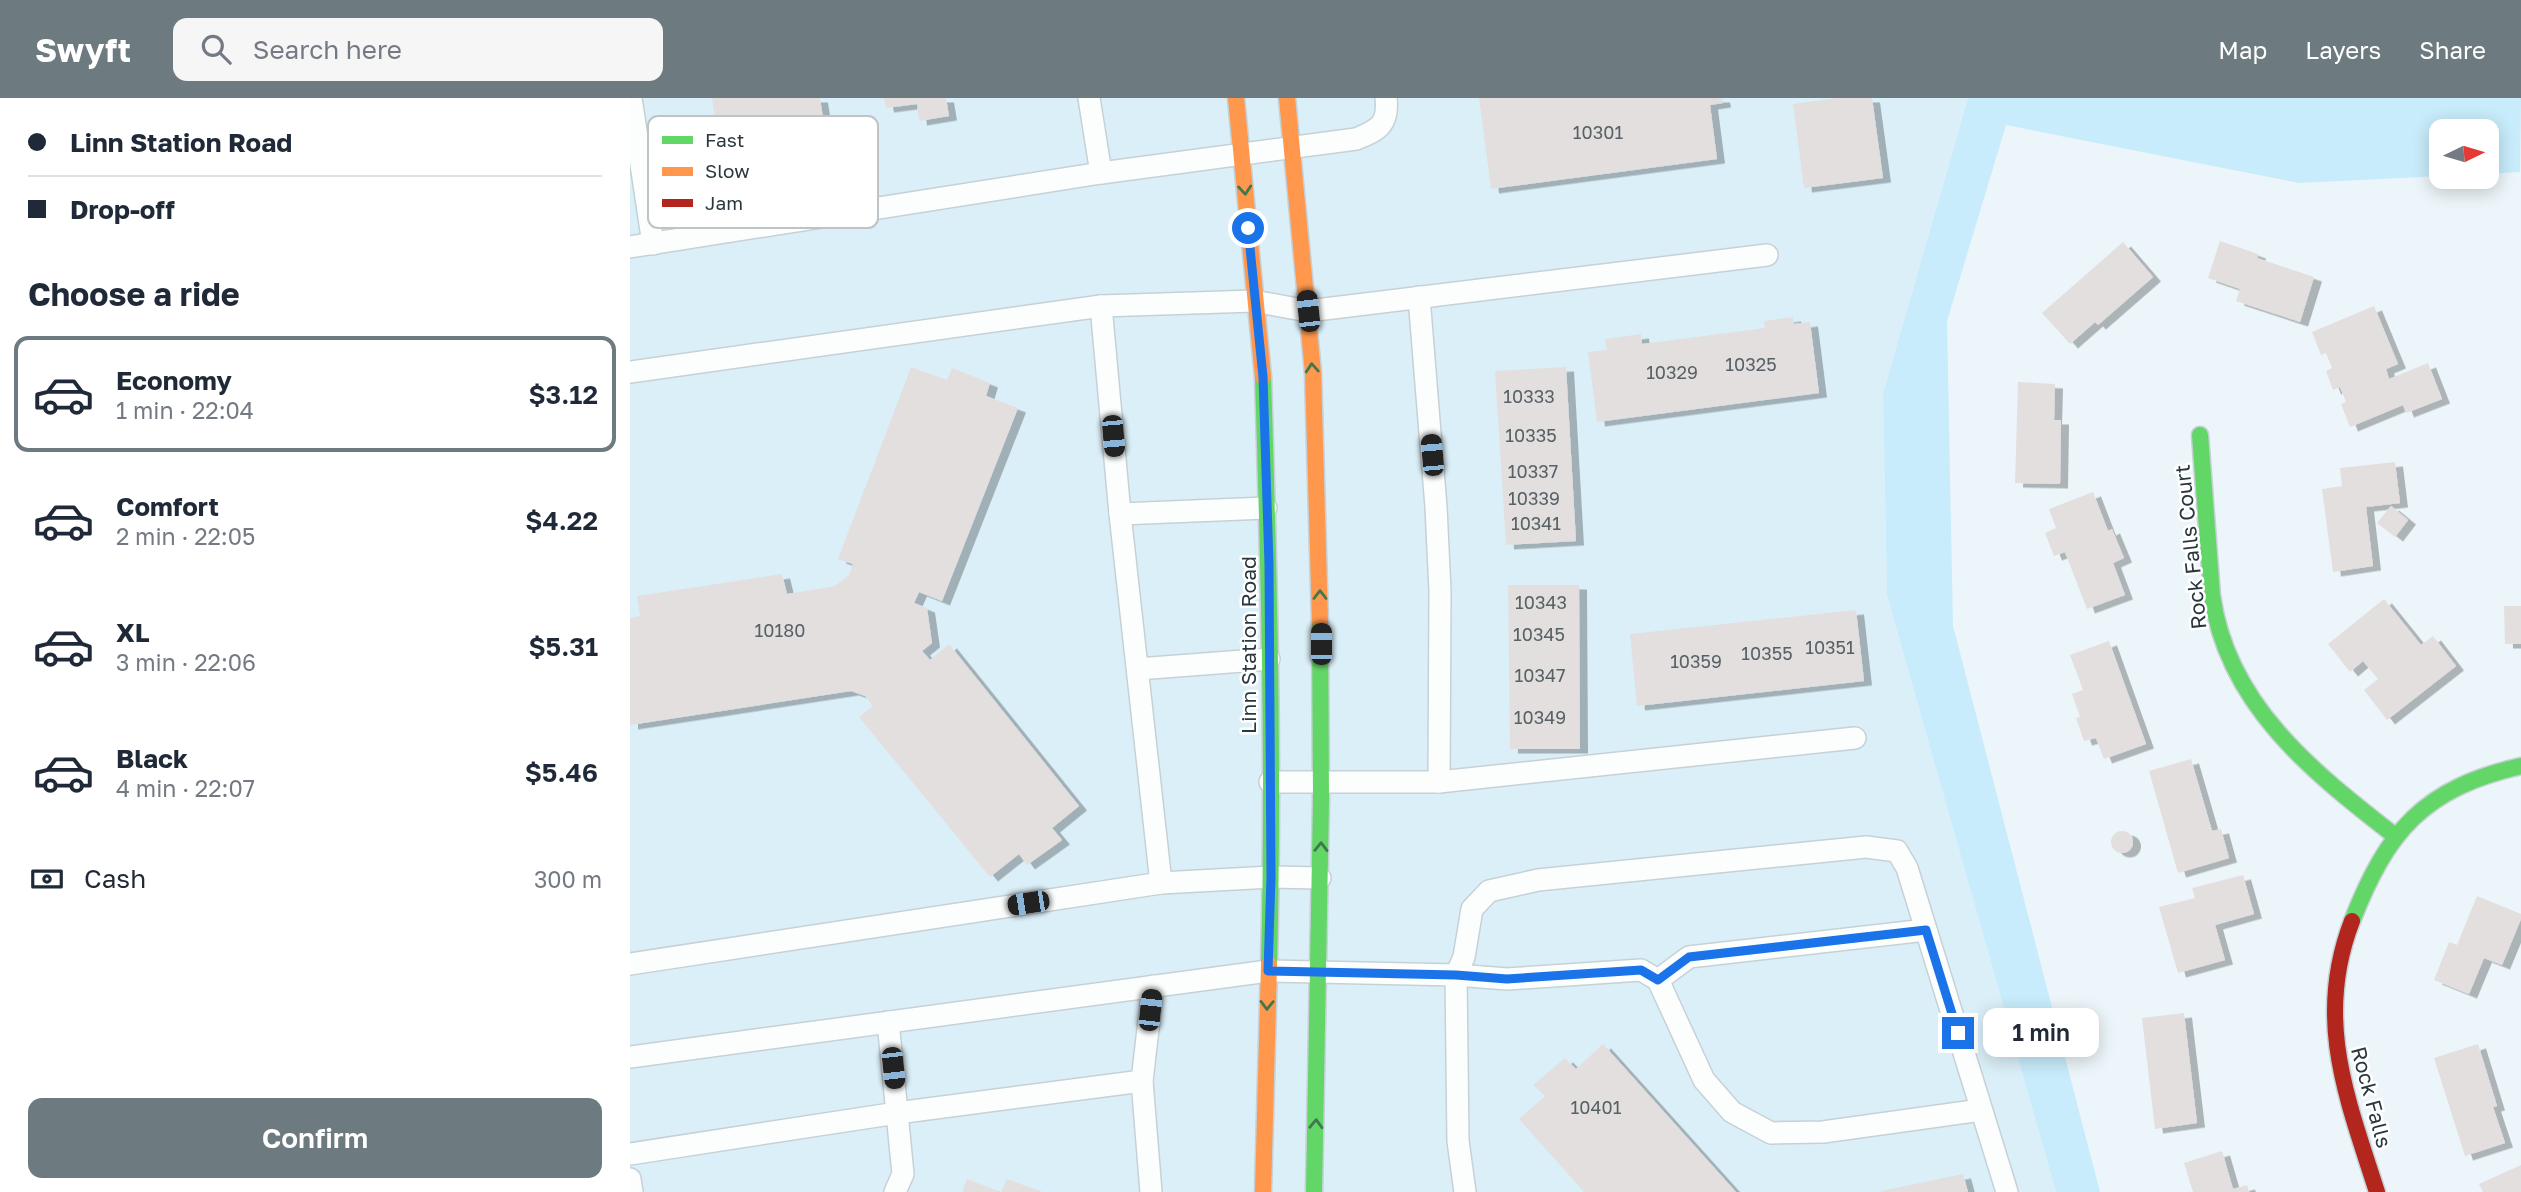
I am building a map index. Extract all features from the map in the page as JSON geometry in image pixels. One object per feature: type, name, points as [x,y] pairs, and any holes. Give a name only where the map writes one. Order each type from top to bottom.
[{"type":"street","name":"Linn Station Road","points":[[1236,98],[1263,377],[1269,564],[1271,877],[1263,1192]]},
{"type":"street","points":[[1287,98],[1313,373],[1320,563],[1321,780],[1314,1192]]},
{"type":"street","name":"Rock Falls Court","points":[[2200,435],[2216,617],[2225,649],[2243,686],[2264,718],[2295,754],[2329,785],[2395,836]]},
{"type":"street","name":"Rock Falls","points":[[2377,1192],[2341,1077],[2334,1028],[2334,993],[2346,935],[2369,879],[2395,836],[2423,811],[2453,791],[2482,776],[2521,766]]},
{"type":"lane","points":[[631,98],[648,211]]},
{"type":"lane","points":[[1089,98],[1101,173]]},
{"type":"lane","points":[[878,208],[1101,173],[1356,139],[1376,131],[1388,114],[1386,98]]},
{"type":"lane","points":[[651,228],[653,244]]},
{"type":"lane","points":[[630,247],[754,228]]},
{"type":"lane","points":[[630,372],[1101,306],[1254,301],[1308,311],[1767,255]]},
{"type":"lane","points":[[1419,297],[1440,591],[1439,782]]},
{"type":"lane","points":[[1101,306],[1120,514],[1161,883]]},
{"type":"lane","points":[[1120,514],[1266,508]]},
{"type":"lane","points":[[1138,669],[1269,659]]},
{"type":"lane","points":[[1270,782],[1439,782],[1855,738]]},
{"type":"lane","points":[[1465,1192],[1458,1141],[1456,975],[1464,957],[1472,909],[1489,891],[1538,880],[1866,847],[1897,850],[1907,868],[2007,1192]]},
{"type":"lane","points":[[630,964],[1161,883],[1271,877],[1320,878]]},
{"type":"lane","points":[[1658,980],[1689,957],[1926,930]]},
{"type":"lane","points":[[630,1057],[1268,971],[1456,975],[1507,979],[1641,970],[1658,980],[1704,1080],[1732,1112],[1771,1133],[1823,1132],[1981,1110]]},
{"type":"lane","points":[[1151,1192],[1142,1081],[1153,986]]},
{"type":"lane","points":[[888,1022],[903,1174],[895,1192]]},
{"type":"lane","points":[[630,1154],[897,1113],[1142,1081]]},
{"type":"lane","points":[[630,1179],[632,1192]]},
{"type":"shaded area","points":[[630,98],[1968,98],[1883,394],[1887,595],[2056,1192],[630,1192]]},
{"type":"shaded area","points":[[1968,98],[2521,98],[2520,172],[2499,173],[2499,119],[2429,119],[2429,177],[2299,183],[2006,125],[1947,321],[1953,626],[2100,1192],[2056,1192],[1887,595],[1883,394]]},
{"type":"building","points":[[712,98],[820,98],[823,116],[714,116]]},
{"type":"building","points":[[884,98],[946,98],[949,116],[919,121],[917,104],[886,108]]},
{"type":"building","points":[[1479,98],[1722,98],[1723,103],[1710,105],[1717,159],[1491,189]]},
{"type":"building","points":[[1837,98],[1872,98],[1883,178],[1804,188],[1793,104]]},
{"type":"building","points":[[2220,241],[2258,254],[2257,258],[2314,277],[2300,322],[2236,301],[2240,289],[2208,278]]},
{"type":"building","points":[[2123,242],[2153,277],[2098,325],[2095,322],[2070,344],[2042,313]]},
{"type":"building","points":[[2374,306],[2398,364],[2386,369],[2389,379],[2428,363],[2442,399],[2406,413],[2403,405],[2350,427],[2341,404],[2346,402],[2340,387],[2333,390],[2326,371],[2332,368],[2326,353],[2321,355],[2312,332]]},
{"type":"building","points":[[1793,317],[1794,324],[1810,322],[1819,393],[1597,422],[1588,352],[1607,350],[1605,339],[1641,334],[1642,344],[1765,328],[1764,321]]},
{"type":"building","points":[[911,367],[947,380],[952,368],[990,383],[986,396],[1018,408],[942,601],[919,592],[914,603],[927,608],[932,643],[922,651],[930,660],[949,644],[1079,806],[1052,828],[1062,840],[1027,865],[1019,854],[990,877],[859,717],[873,706],[865,696],[851,691],[630,725],[630,618],[640,616],[637,596],[782,574],[787,594],[835,586],[849,575],[853,564],[838,559]]},
{"type":"building","points":[[1566,367],[1576,541],[1506,545],[1495,371]]},
{"type":"building","points":[[2018,382],[2055,384],[2054,420],[2061,420],[2060,484],[2015,483]]},
{"type":"building","points":[[2395,462],[2400,503],[2366,507],[2373,566],[2333,572],[2322,489],[2342,486],[2340,468]]},
{"type":"building","points":[[2093,492],[2108,531],[2112,529],[2124,558],[2113,563],[2125,595],[2087,609],[2065,552],[2054,556],[2045,533],[2056,528],[2049,509]]},
{"type":"building","points":[[2391,506],[2408,520],[2395,537],[2377,523]]},
{"type":"building","points":[[1508,585],[1579,585],[1580,749],[1510,749]]},
{"type":"building","points":[[2384,599],[2421,645],[2433,636],[2456,666],[2387,720],[2364,690],[2378,679],[2363,661],[2350,672],[2328,644]]},
{"type":"building","points":[[2504,606],[2521,606],[2521,644],[2505,644]]},
{"type":"building","points":[[1856,610],[1864,681],[1637,706],[1630,634]]},
{"type":"building","points":[[2109,641],[2146,744],[2104,759],[2096,738],[2084,741],[2076,718],[2080,717],[2072,694],[2083,690],[2070,655]]},
{"type":"building","points":[[2191,759],[2212,831],[2221,829],[2229,858],[2178,873],[2149,771]]},
{"type":"building","points":[[2122,831],[2132,838],[2133,842],[2126,852],[2122,853],[2112,846],[2111,842],[2118,832]]},
{"type":"building","points":[[2243,875],[2254,914],[2215,925],[2225,960],[2178,973],[2159,907],[2195,898],[2192,888]]},
{"type":"building","points":[[2477,896],[2521,914],[2521,919],[2502,965],[2484,958],[2469,994],[2434,980],[2449,942],[2457,945]]},
{"type":"building","points":[[2184,1013],[2197,1123],[2155,1129],[2142,1018]]},
{"type":"building","points":[[1603,1044],[1736,1192],[1584,1192],[1519,1119],[1545,1096],[1533,1085],[1565,1058],[1576,1069]]},
{"type":"building","points":[[2478,1044],[2497,1106],[2493,1107],[2505,1143],[2465,1156],[2434,1058]]},
{"type":"building","points":[[2222,1151],[2233,1189],[2247,1185],[2249,1192],[2193,1192],[2184,1163]]},
{"type":"building","points":[[2521,1165],[2521,1192],[2483,1192],[2479,1184]]},
{"type":"building","points":[[1963,1174],[1968,1192],[1881,1192],[1881,1191]]},
{"type":"building","points":[[967,1179],[1001,1192],[962,1192]]},
{"type":"building","points":[[1007,1179],[1043,1192],[1001,1192]]},
{"type":"traffic: fast","points":[[1263,377],[1271,744],[1269,964]]},
{"type":"traffic: fast","points":[[2200,435],[2212,595],[2221,634],[2235,670],[2278,733],[2334,787],[2395,836]]},
{"type":"traffic: fast","points":[[1314,1192],[1321,800],[1320,622]]},
{"type":"traffic: fast","points":[[2352,921],[2380,862],[2395,838],[2413,818],[2434,801],[2459,787],[2487,775],[2521,766]]},
{"type":"traffic: slow","points":[[1236,98],[1263,377]]},
{"type":"traffic: slow","points":[[1287,98],[1313,373],[1320,622]]},
{"type":"traffic: slow","points":[[1263,1192],[1269,964]]},
{"type":"traffic: jam","points":[[2352,921],[2341,957],[2335,1025],[2346,1091],[2377,1192]]},
{"type":"route","points":[[1248,228],[1263,377],[1269,564],[1271,877],[1268,971],[1456,975],[1507,979],[1641,970],[1658,980],[1689,957],[1926,930],[1958,1033]]}]
